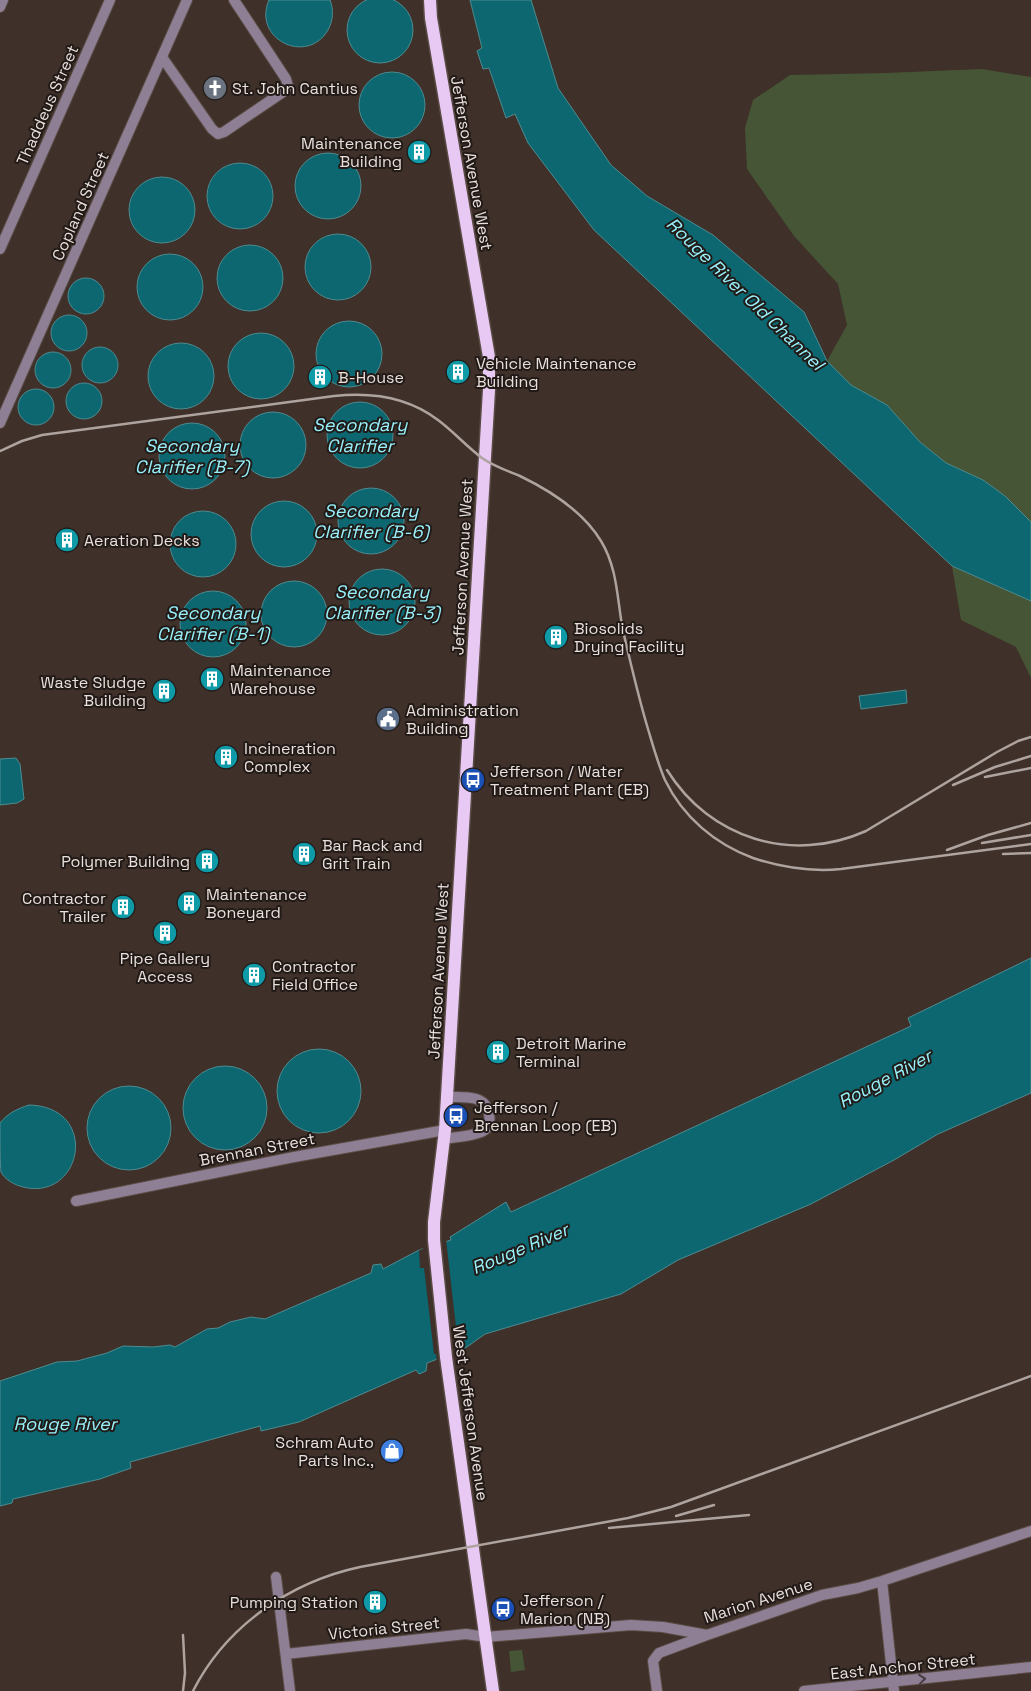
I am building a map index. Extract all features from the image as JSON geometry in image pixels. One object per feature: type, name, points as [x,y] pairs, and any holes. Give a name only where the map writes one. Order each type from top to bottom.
[{"type":"main road","name":"Jefferson Avenue West","points":[[430,0],[430,18],[489,357],[490,390],[445,1135]]},
{"type":"main road","name":"West Jefferson Avenue","points":[[445,1135],[434,1222],[434,1240],[446,1357],[493,1691]]},
{"type":"street","points":[[0,7],[3,0]]},
{"type":"street","name":"Thaddeus Street","points":[[0,249],[110,0]]},
{"type":"street","name":"Copland Street","points":[[0,423],[187,0]]},
{"type":"street","points":[[162,57],[212,129],[218,134],[224,132],[283,92],[288,86],[286,79],[234,0]]},
{"type":"street","name":"Brennan Street","points":[[76,1202],[294,1157],[445,1135],[479,1133],[486,1128],[490,1119],[489,1110],[485,1104],[471,1097],[447,1097]]},
{"type":"street","name":"Marion Avenue","points":[[486,1637],[631,1625],[664,1627],[707,1635],[822,1595],[882,1581],[1031,1531]]},
{"type":"street","points":[[276,1577],[290,1691]]},
{"type":"street","points":[[882,1581],[894,1686]]},
{"type":"street","name":"Victoria Street","points":[[286,1654],[466,1634],[486,1637]]},
{"type":"street","points":[[657,1691],[653,1661],[655,1656],[707,1635]]},
{"type":"street","name":"East Anchor Street","points":[[804,1691],[894,1686],[1031,1668]]},
{"type":"green space","points":[[982,69],[1031,77],[1031,522],[1005,496],[983,480],[946,463],[920,442],[887,405],[851,385],[827,361],[847,325],[838,284],[794,236],[747,169],[745,128],[753,100],[790,75]]},
{"type":"green space","points":[[952,566],[1031,601],[1031,678],[1016,647],[961,620]]},
{"type":"green space","points":[[522,1650],[525,1670],[511,1672],[509,1651]]},
{"type":"water","points":[[380,-3],[393,0],[403,7],[410,17],[413,30],[410,43],[403,53],[393,60],[380,63],[367,60],[357,53],[350,43],[347,30],[350,17],[357,7],[367,0]]},
{"type":"water","points":[[269,0],[330,0],[332,19],[330,27],[319,41],[308,46],[296,47],[284,43],[275,36],[268,26],[266,14]]},
{"type":"water","name":"Rouge River Old Channel","points":[[470,0],[531,0],[558,88],[611,165],[647,196],[713,235],[804,312],[827,361],[851,385],[887,405],[920,442],[946,463],[983,480],[1005,496],[1031,522],[1031,601],[952,566],[594,230],[528,143],[515,114],[506,118],[489,68],[483,69],[477,51],[482,48]]},
{"type":"water","points":[[385,72],[399,72],[411,77],[420,86],[425,98],[423,118],[416,129],[399,138],[385,138],[373,133],[364,124],[359,112],[359,98],[364,86],[373,77]]},
{"type":"water","points":[[321,153],[335,153],[347,158],[356,167],[361,179],[359,199],[352,210],[335,219],[321,219],[309,214],[300,205],[295,193],[295,179],[300,167],[309,158]]},
{"type":"water","points":[[233,163],[247,163],[259,168],[268,177],[273,189],[271,209],[264,220],[247,229],[233,229],[221,224],[212,215],[207,203],[207,189],[212,177],[221,168]]},
{"type":"water","points":[[155,177],[169,177],[181,182],[190,191],[195,203],[193,223],[186,234],[169,243],[155,243],[143,238],[134,229],[129,217],[129,203],[134,191],[143,182]]},
{"type":"water","points":[[331,234],[345,234],[357,239],[366,248],[371,260],[369,280],[362,291],[345,300],[331,300],[319,295],[310,286],[305,274],[305,260],[310,248],[319,239]]},
{"type":"water","points":[[243,245],[257,245],[269,250],[278,259],[283,271],[281,291],[274,302],[257,311],[243,311],[231,306],[222,297],[217,285],[217,271],[222,259],[231,250]]},
{"type":"water","points":[[163,254],[177,254],[189,259],[198,268],[203,280],[201,300],[194,311],[177,320],[163,320],[151,315],[142,306],[137,294],[137,280],[142,268],[151,259]]},
{"type":"water","points":[[86,278],[93,279],[99,283],[103,289],[103,303],[99,309],[93,313],[86,314],[79,313],[73,309],[69,303],[68,296],[69,289],[73,283],[79,279]]},
{"type":"water","points":[[69,315],[76,316],[82,320],[86,326],[86,340],[82,346],[76,350],[69,351],[62,350],[56,346],[52,340],[51,333],[52,326],[56,320],[62,316]]},
{"type":"water","name":"Secondary Clarifier","points":[[342,321],[356,321],[368,326],[377,335],[382,347],[380,367],[373,378],[356,387],[342,387],[330,382],[321,373],[316,361],[316,347],[321,335],[330,326]]},
{"type":"water","name":"Secondary Clarifier","points":[[254,333],[268,333],[280,338],[289,347],[294,359],[292,379],[285,390],[268,399],[254,399],[242,394],[233,385],[228,373],[228,359],[233,347],[242,338]]},
{"type":"water","points":[[174,343],[188,343],[200,348],[209,357],[214,369],[212,389],[205,400],[188,409],[174,409],[162,404],[153,395],[148,383],[148,369],[153,357],[162,348]]},
{"type":"water","points":[[100,347],[107,348],[113,352],[117,358],[117,372],[113,378],[107,382],[100,383],[93,382],[87,378],[83,372],[82,365],[83,358],[87,352],[93,348]]},
{"type":"water","points":[[53,352],[60,353],[66,357],[70,363],[70,377],[66,383],[60,387],[53,388],[46,387],[40,383],[36,377],[35,370],[36,363],[40,357],[46,353]]},
{"type":"water","points":[[84,383],[91,384],[97,388],[101,394],[101,408],[97,414],[91,418],[84,419],[77,418],[71,414],[67,408],[66,401],[67,394],[71,388],[77,384]]},
{"type":"water","points":[[36,389],[43,390],[49,394],[53,400],[53,414],[49,420],[43,424],[36,425],[29,424],[23,420],[19,414],[18,407],[19,400],[23,394],[29,390]]},
{"type":"water","name":"Secondary Clarifier","points":[[353,402],[367,402],[379,407],[388,416],[393,428],[391,448],[384,459],[367,468],[353,468],[341,463],[332,454],[327,442],[327,428],[332,416],[341,407]]},
{"type":"water","name":"Secondary Clarifier","points":[[266,412],[280,412],[292,417],[301,426],[306,438],[304,458],[297,469],[280,478],[266,478],[254,473],[245,464],[240,452],[240,438],[245,426],[254,417]]},
{"type":"water","name":"Secondary Clarifier (B-7)","points":[[185,423],[199,423],[211,428],[220,437],[225,449],[223,469],[216,480],[199,489],[185,489],[173,484],[164,475],[159,463],[159,449],[164,437],[173,428]]},
{"type":"water","name":"Secondary Clarifier (B-6)","points":[[364,488],[378,488],[390,493],[399,502],[404,514],[402,534],[395,545],[378,554],[364,554],[352,549],[343,540],[338,528],[338,514],[343,502],[352,493]]},
{"type":"water","points":[[277,501],[291,501],[303,506],[312,515],[317,527],[315,547],[308,558],[291,567],[277,567],[265,562],[256,553],[251,541],[251,527],[256,515],[265,506]]},
{"type":"water","points":[[196,511],[210,511],[222,516],[231,525],[236,537],[234,557],[227,568],[210,577],[196,577],[184,572],[175,563],[170,551],[170,537],[175,525],[184,516]]},
{"type":"water","name":"Secondary Clarifier (B-3)","points":[[375,569],[389,569],[401,574],[410,583],[415,595],[413,615],[406,626],[389,635],[375,635],[363,630],[354,621],[349,609],[349,595],[354,583],[363,574]]},
{"type":"water","points":[[287,581],[301,581],[313,586],[322,595],[327,607],[325,627],[318,638],[301,647],[287,647],[275,642],[266,633],[261,621],[261,607],[266,595],[275,586]]},
{"type":"water","name":"Secondary Clarifier (B-1)","points":[[206,591],[220,591],[232,596],[241,605],[246,617],[244,637],[237,648],[220,657],[206,657],[194,652],[185,643],[180,631],[180,617],[185,605],[194,596]]},
{"type":"water","points":[[906,690],[907,703],[861,709],[859,696]]},
{"type":"water","points":[[16,758],[20,764],[24,799],[17,803],[0,805],[0,759]]},
{"type":"water","name":"Rouge River","points":[[1031,958],[1031,1093],[938,1134],[894,1160],[811,1204],[678,1260],[621,1294],[485,1334],[464,1349],[427,1363],[426,1371],[419,1374],[416,1370],[299,1422],[261,1431],[260,1426],[130,1462],[131,1468],[100,1479],[13,1499],[12,1503],[0,1506],[0,1381],[57,1362],[77,1361],[107,1353],[123,1346],[153,1347],[170,1345],[175,1347],[207,1329],[218,1328],[230,1322],[251,1317],[265,1319],[371,1273],[373,1265],[381,1264],[383,1269],[419,1250],[451,1240],[450,1237],[506,1202],[511,1212],[911,1026],[908,1018]]},
{"type":"water","points":[[319,1049],[335,1052],[349,1061],[358,1075],[361,1091],[358,1107],[349,1121],[335,1130],[319,1133],[303,1130],[289,1121],[280,1107],[277,1091],[280,1075],[289,1061],[303,1052]]},
{"type":"water","points":[[225,1066],[241,1069],[255,1078],[264,1092],[267,1108],[264,1124],[255,1138],[241,1147],[225,1150],[209,1147],[195,1138],[186,1124],[183,1108],[186,1092],[195,1078],[209,1069]]},
{"type":"water","points":[[129,1086],[145,1089],[159,1098],[168,1112],[171,1128],[168,1144],[159,1158],[145,1167],[129,1170],[113,1167],[99,1158],[90,1144],[87,1128],[90,1112],[99,1098],[113,1089]]},
{"type":"water","points":[[29,1105],[52,1110],[67,1121],[74,1136],[75,1152],[70,1168],[59,1181],[43,1188],[17,1185],[8,1180],[1,1172],[0,1123],[13,1112]]},
{"type":"pier","points":[[446,1239],[456,1327],[458,1333],[462,1332],[464,1346],[461,1347],[462,1352],[458,1352],[458,1354],[437,1363],[436,1354],[434,1354],[424,1268],[420,1268],[419,1250]]},
{"type":"railway","points":[[0,451],[22,441],[42,435],[334,396],[375,396],[401,401],[426,412],[438,420],[486,461],[520,476],[555,495],[576,511],[594,530],[611,563],[623,631],[641,704],[662,774],[681,806],[701,828],[713,837],[753,858],[786,867],[818,870],[841,869],[1031,844]]},
{"type":"railway","points":[[667,770],[685,794],[706,813],[729,828],[755,839],[782,844],[810,845],[838,841],[866,831],[997,752],[1018,741],[1031,737]]},
{"type":"railway","points":[[953,785],[995,767],[1031,756]]},
{"type":"railway","points":[[985,777],[1031,768]]},
{"type":"railway","points":[[947,850],[988,835],[1031,823]]},
{"type":"railway","points":[[982,843],[1031,835]]},
{"type":"railway","points":[[1003,854],[1031,853]]},
{"type":"railway","points":[[193,1691],[223,1646],[242,1627],[263,1610],[285,1596],[334,1574],[360,1567],[628,1518],[671,1507],[1031,1376]]},
{"type":"railway","points":[[676,1516],[714,1505]]},
{"type":"railway","points":[[609,1528],[749,1515]]},
{"type":"railway","points":[[183,1635],[185,1673],[183,1691]]},
{"type":"place","name":"St. John Cantius","points":[[215,88]]},
{"type":"place","name":"Maintenance Building","points":[[419,152]]},
{"type":"place","name":"Vehicle Maintenance Building","points":[[458,372]]},
{"type":"place","name":"B-House","points":[[320,377]]},
{"type":"place","name":"Aeration Decks","points":[[67,540]]},
{"type":"place","name":"Biosolids Drying Facility","points":[[556,637]]},
{"type":"place","name":"Maintenance Warehouse","points":[[212,679]]},
{"type":"place","name":"Waste Sludge Building","points":[[164,691]]},
{"type":"place","name":"Administration Building","points":[[388,719]]},
{"type":"place","name":"Incineration Complex","points":[[226,757]]},
{"type":"place","name":"Jefferson / Water Treatment Plant (EB)","points":[[473,780]]},
{"type":"place","name":"Bar Rack and Grit Train","points":[[304,854]]},
{"type":"place","name":"Polymer Building","points":[[207,861]]},
{"type":"place","name":"Maintenance Boneyard","points":[[189,903]]},
{"type":"place","name":"Contractor Trailer","points":[[123,907]]},
{"type":"place","name":"Pipe Gallery Access","points":[[165,933]]},
{"type":"place","name":"Contractor Field Office","points":[[254,975]]},
{"type":"place","name":"Detroit Marine Terminal","points":[[498,1052]]},
{"type":"place","name":"Jefferson / Brennan Loop (EB)","points":[[456,1116]]},
{"type":"place","name":"Schram Auto Parts Inc.,","points":[[392,1451]]},
{"type":"place","name":"Pumping Station","points":[[375,1602]]},
{"type":"place","name":"Jefferson / Marion (NB)","points":[[503,1609]]}]
